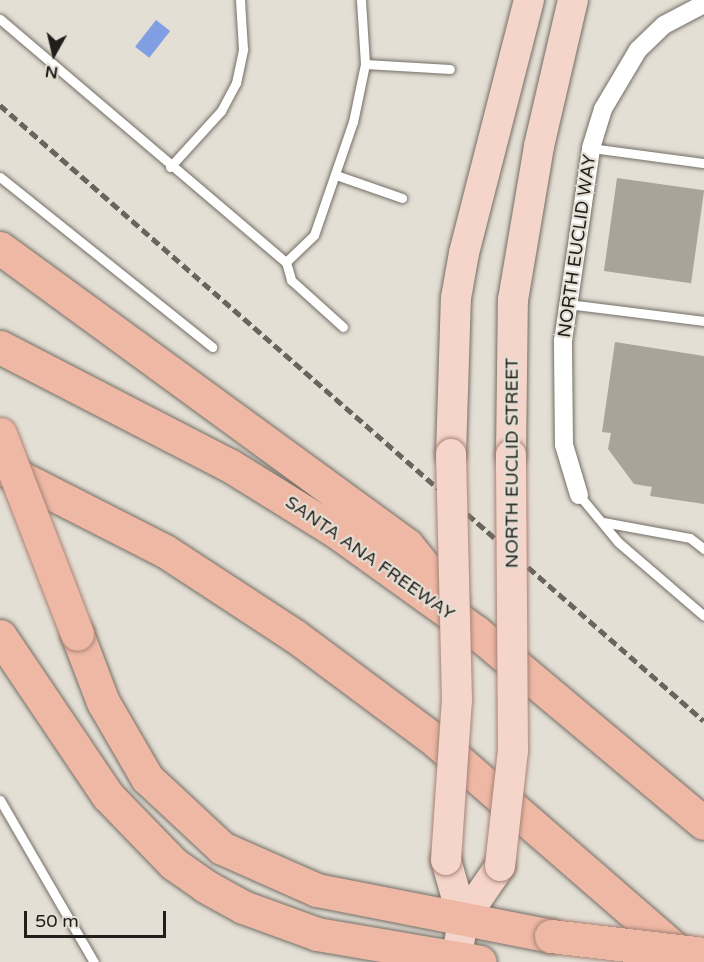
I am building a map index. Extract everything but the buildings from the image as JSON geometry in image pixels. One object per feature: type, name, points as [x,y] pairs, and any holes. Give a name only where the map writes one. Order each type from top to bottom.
[{"type":"highway","points":[[0,248],[407,545],[476,632]]},
{"type":"highway","name":"SANTA ANA FREEWAY","points":[[0,347],[229,465],[337,532],[476,632],[704,823]]},
{"type":"highway","points":[[0,434],[103,702],[147,778],[222,848],[317,890],[551,936],[704,954]]},
{"type":"highway","points":[[0,467],[165,551],[295,636],[436,742],[690,962]]},
{"type":"highway","points":[[0,636],[108,796],[174,864],[205,886],[243,907],[317,934],[465,960]]},
{"type":"main road","name":"NORTH EUCLID STREET","points":[[465,960],[463,920],[446,860],[457,700],[451,382],[466,241],[529,0]]},
{"type":"main road","name":"NORTH EUCLID STREET","points":[[463,920],[500,866],[514,741],[513,300],[539,146],[573,0]]},
{"type":"street","name":"NORTH EUCLID WAY","points":[[579,495],[572,488],[564,445],[565,304],[591,148],[603,109],[638,50],[664,25],[704,4]]},
{"type":"lane","points":[[170,167],[221,111],[236,83],[243,49],[240,0]]},
{"type":"lane","points":[[286,262],[314,235],[336,175],[365,64],[361,0]]},
{"type":"lane","points":[[0,18],[170,167],[286,262],[291,280],[343,327]]},
{"type":"lane","points":[[365,64],[450,69]]},
{"type":"lane","points":[[591,148],[704,163]]},
{"type":"lane","points":[[336,175],[402,198]]},
{"type":"lane","points":[[0,177],[212,346]]},
{"type":"lane","points":[[565,304],[704,321]]},
{"type":"lane","points":[[579,495],[618,542],[704,616]]},
{"type":"lane","points":[[603,522],[690,538],[704,549]]},
{"type":"lane","points":[[0,800],[94,962]]},
{"type":"water","points":[[156,20],[170,31],[149,58],[135,47]]},
{"type":"railway","points":[[0,105],[704,721]]}]
